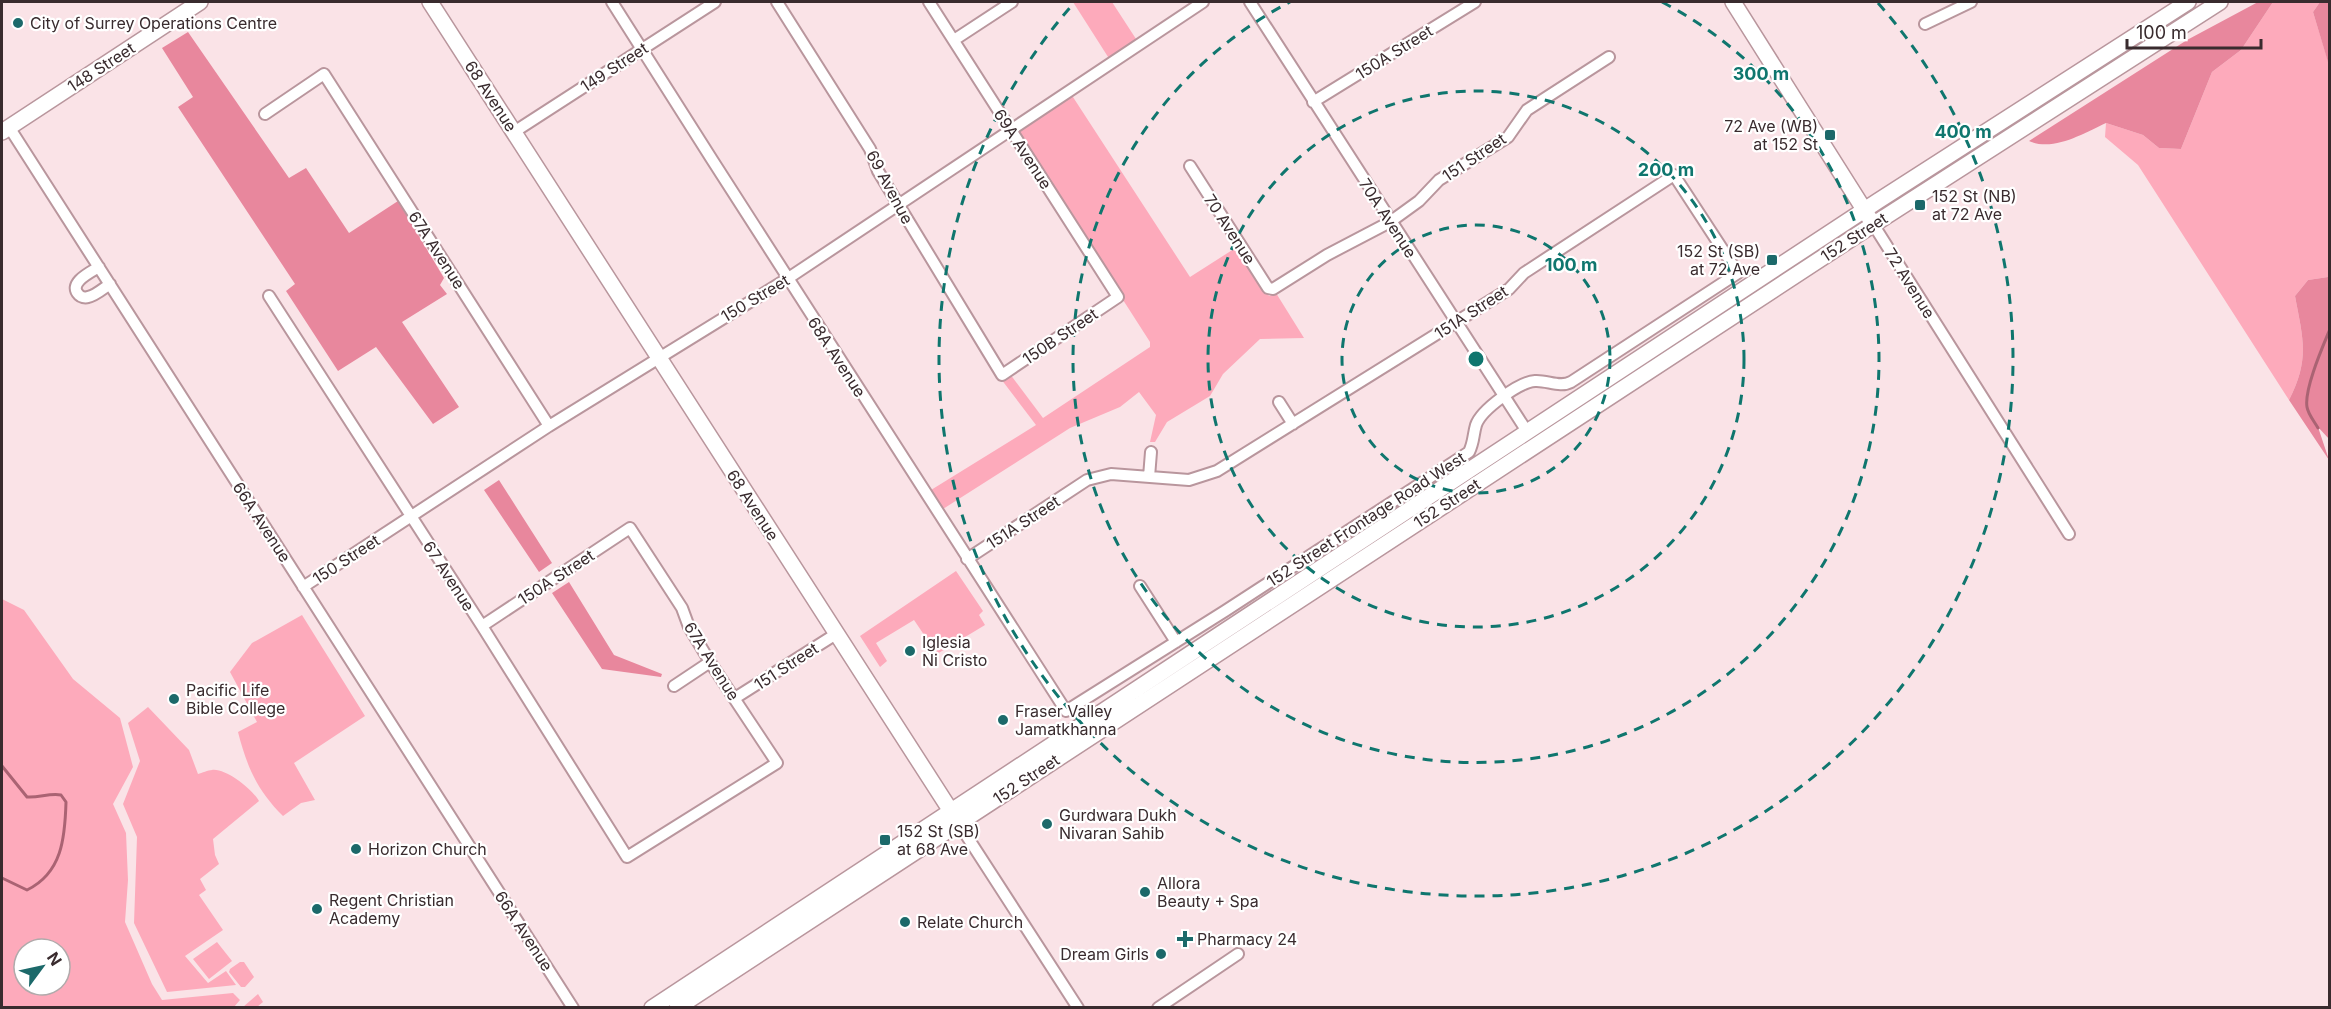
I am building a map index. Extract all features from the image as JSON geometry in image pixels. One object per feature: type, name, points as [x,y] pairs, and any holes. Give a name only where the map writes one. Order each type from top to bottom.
[{"type":"main road","name":"148 Street","points":[[5,129],[184,6],[200,2]]},
{"type":"main road","name":"68 Avenue","points":[[430,2],[955,818]]},
{"type":"main road","name":"72 Avenue","points":[[1733,2],[1873,224]]},
{"type":"main road","name":"152 Street","points":[[677,1008],[1528,433],[1864,210],[2188,2]]},
{"type":"main road","name":"152 Street","points":[[651,1008],[955,818],[2220,2]]},
{"type":"main road","points":[[1477,483],[1491,468],[1524,442],[1528,433]]},
{"type":"street","name":"68A Avenue","points":[[612,2],[787,279],[1066,711]]},
{"type":"street","name":"149 Street","points":[[514,132],[715,2]]},
{"type":"street","name":"69 Avenue","points":[[777,2],[870,149],[878,171],[898,206],[1002,375]]},
{"type":"street","name":"69A Avenue","points":[[929,2],[1118,297]]},
{"type":"street","points":[[954,40],[1012,2]]},
{"type":"street","name":"150 Street","points":[[303,587],[549,426],[787,279],[1203,2]]},
{"type":"street","name":"70A Avenue","points":[[1250,2],[1528,433]]},
{"type":"street","name":"150A Street","points":[[1313,102],[1475,2]]},
{"type":"street","points":[[1925,24],[1971,2]]},
{"type":"street","name":"151 Street","points":[[1273,289],[1327,255],[1390,222],[1419,201],[1439,180],[1508,137],[1527,110],[1609,57]]},
{"type":"street","name":"67A Avenue","points":[[265,114],[324,74],[549,426]]},
{"type":"street","name":"66A Avenue","points":[[5,129],[110,284],[573,1008]]},
{"type":"street","name":"70 Avenue","points":[[1190,166],[1268,288],[1273,289]]},
{"type":"street","name":"152 Street Frontage Road West","points":[[1066,711],[1469,452],[1474,442],[1476,425],[1483,412],[1503,397],[1529,381],[1543,381],[1565,386],[1622,351],[1738,273],[1674,176]]},
{"type":"street","name":"151A Street","points":[[967,559],[1087,480],[1111,474],[1189,480],[1217,471],[1509,289],[1524,273],[1674,176]]},
{"type":"street","name":"72 Avenue","points":[[1873,224],[2069,534]]},
{"type":"street","points":[[99,267],[78,280],[77,293],[82,297],[88,297],[110,284]]},
{"type":"street","name":"67 Avenue","points":[[269,296],[482,626],[627,857],[777,763]]},
{"type":"street","name":"150B Street","points":[[1002,375],[1118,297]]},
{"type":"street","points":[[1279,402],[1293,424]]},
{"type":"street","points":[[1149,477],[1151,452]]},
{"type":"street","name":"150A Street","points":[[482,626],[630,528]]},
{"type":"street","name":"67A Avenue","points":[[630,528],[682,608],[689,627],[710,662],[777,763]]},
{"type":"street","points":[[1140,586],[1176,642]]},
{"type":"street","name":"151 Street","points":[[735,698],[836,634]]},
{"type":"street","points":[[674,686],[710,662]]},
{"type":"street","name":"68 Avenue","points":[[955,818],[1078,1008]]},
{"type":"street","points":[[1158,1008],[1238,954]]},
{"type":"shaded area","points":[[1073,2],[1112,2],[1138,42],[1110,60]]},
{"type":"shaded area","points":[[2258,2],[2273,2],[2241,50],[2212,72],[2181,149],[2159,148],[2143,135],[2106,123],[2059,143],[2039,144],[2029,141],[2187,40]]},
{"type":"shaded area","points":[[2273,2],[2320,2],[2313,12],[2329,61],[2329,273],[2328,277],[2308,280],[2295,296],[2303,349],[2300,373],[2289,400],[2138,165],[2105,137],[2106,123],[2143,135],[2159,148],[2181,149],[2212,72],[2241,50]]},
{"type":"shaded area","points":[[2320,2],[2329,2],[2328,62],[2313,12]]},
{"type":"shaded area","points":[[188,32],[289,178],[306,168],[349,233],[398,201],[444,278],[440,285],[447,294],[402,322],[459,407],[433,424],[376,347],[338,371],[286,291],[295,284],[178,107],[193,97],[162,48]]},
{"type":"shaded area","points":[[1071,94],[1190,277],[1237,247],[1269,296],[1276,293],[1304,338],[1260,339],[1223,374],[1210,396],[1167,422],[1155,442],[1150,442],[1156,415],[1139,392],[1120,407],[1070,428],[943,509],[931,490],[1036,425],[1001,379],[1010,374],[1043,418],[1150,347],[1150,342],[1014,130]]},
{"type":"shaded area","points":[[2329,273],[2329,439],[2318,427],[2329,460],[2289,400],[2300,372],[2303,349],[2295,296],[2308,280],[2328,277]]},
{"type":"shaded area","points":[[499,480],[552,563],[539,572],[484,490]]},
{"type":"shaded area","points":[[956,571],[983,611],[979,615],[985,625],[937,654],[914,620],[876,643],[887,661],[880,667],[860,636]]},
{"type":"shaded area","points":[[569,582],[614,655],[662,674],[661,677],[602,669],[552,593]]},
{"type":"shaded area","points":[[2,599],[24,610],[73,679],[120,718],[133,767],[113,804],[126,833],[128,880],[125,922],[152,984],[162,1000],[233,993],[240,1000],[234,1007],[2,1007]]},
{"type":"shaded area","points":[[302,615],[365,716],[294,763],[315,800],[301,803],[283,816],[266,797],[245,756],[238,732],[257,722],[230,672],[252,643]]},
{"type":"shaded area","points":[[148,707],[189,750],[198,774],[212,770],[224,772],[245,786],[259,801],[213,839],[219,864],[200,879],[206,890],[199,895],[223,930],[185,956],[208,983],[226,971],[236,985],[167,992],[134,923],[137,837],[123,804],[140,761],[128,723]]},
{"type":"shaded area","points":[[217,942],[232,961],[209,979],[193,959]]},
{"type":"shaded area","points":[[240,962],[244,962],[254,977],[245,987],[241,987],[229,972]]},
{"type":"shaded area","points":[[258,994],[263,1002],[257,1007],[243,1007]]},
{"type":"waterway","points":[[2318,428],[2307,407],[2308,390],[2330,329]]},
{"type":"waterway","points":[[2,766],[27,797],[61,795],[66,802],[62,841],[59,853],[48,874],[27,890],[2,878]]},
{"type":"place","name":"City of Surrey Operations Centre","points":[[18,23]]},
{"type":"place","name":"72 Ave (WB) at 152 St","points":[[1830,135]]},
{"type":"place","name":"152 St (NB) at 72 Ave","points":[[1920,205]]},
{"type":"place","name":"152 St (SB) at 72 Ave","points":[[1772,260]]},
{"type":"place","name":"Iglesia Ni Cristo","points":[[910,651]]},
{"type":"place","name":"Pacific Life Bible College","points":[[174,699]]},
{"type":"place","name":"Fraser Valley Jamatkhanna","points":[[1003,720]]},
{"type":"place","name":"Gurdwara Dukh Nivaran Sahib","points":[[1047,824]]},
{"type":"place","name":"152 St (SB) at 68 Ave","points":[[885,840]]},
{"type":"place","name":"Horizon Church","points":[[356,849]]},
{"type":"place","name":"Allora Beauty + Spa","points":[[1145,892]]},
{"type":"place","name":"Regent Christian Academy","points":[[317,909]]},
{"type":"place","name":"Relate Church","points":[[905,922]]},
{"type":"place","name":"Pharmacy 24","points":[[1185,939]]},
{"type":"place","name":"Dream Girls","points":[[1161,954]]}]
